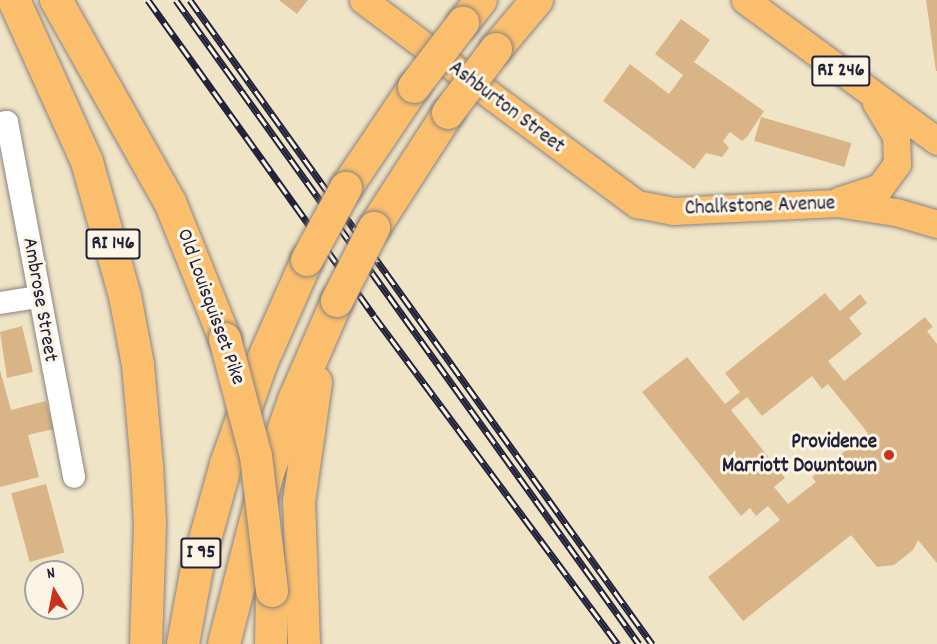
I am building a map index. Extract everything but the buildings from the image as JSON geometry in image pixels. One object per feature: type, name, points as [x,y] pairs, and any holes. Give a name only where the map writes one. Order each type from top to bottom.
[{"type":"highway","points":[[1,0],[47,66]]},
{"type":"highway","name":"RI 146","points":[[15,0],[47,66],[98,195],[132,332],[149,499],[146,644]]},
{"type":"highway","name":"Old Louisquisset Pike","points":[[56,0],[167,195],[196,258],[225,339],[256,456],[272,591],[271,644]]},
{"type":"highway","name":"I 95","points":[[224,644],[267,476],[294,400],[337,301],[374,228],[448,112],[537,0]]},
{"type":"highway","name":"I 95","points":[[183,644],[198,568],[226,464],[262,362],[307,260],[346,188],[414,87],[472,11]]},
{"type":"highway","points":[[304,644],[299,519],[301,471],[316,382],[337,301]]},
{"type":"main road","name":"Ashburton Street","points":[[363,0],[616,192],[653,209]]},
{"type":"main road","name":"RI 246","points":[[745,0],[937,141]]},
{"type":"main road","points":[[821,202],[873,191],[891,177],[897,164],[896,136],[863,87]]},
{"type":"main road","name":"Chalkstone Avenue","points":[[653,209],[821,202],[896,212],[937,224]]},
{"type":"street","name":"Ambrose Street","points":[[4,122],[74,477]]},
{"type":"street","points":[[0,303],[37,297]]},
{"type":"railway","points":[[148,0],[374,316],[618,644]]},
{"type":"railway","points":[[176,0],[639,644]]},
{"type":"railway","points":[[190,0],[652,644]]},
{"type":"place","name":"Providence Marriott Downtown","points":[[889,455]]}]
